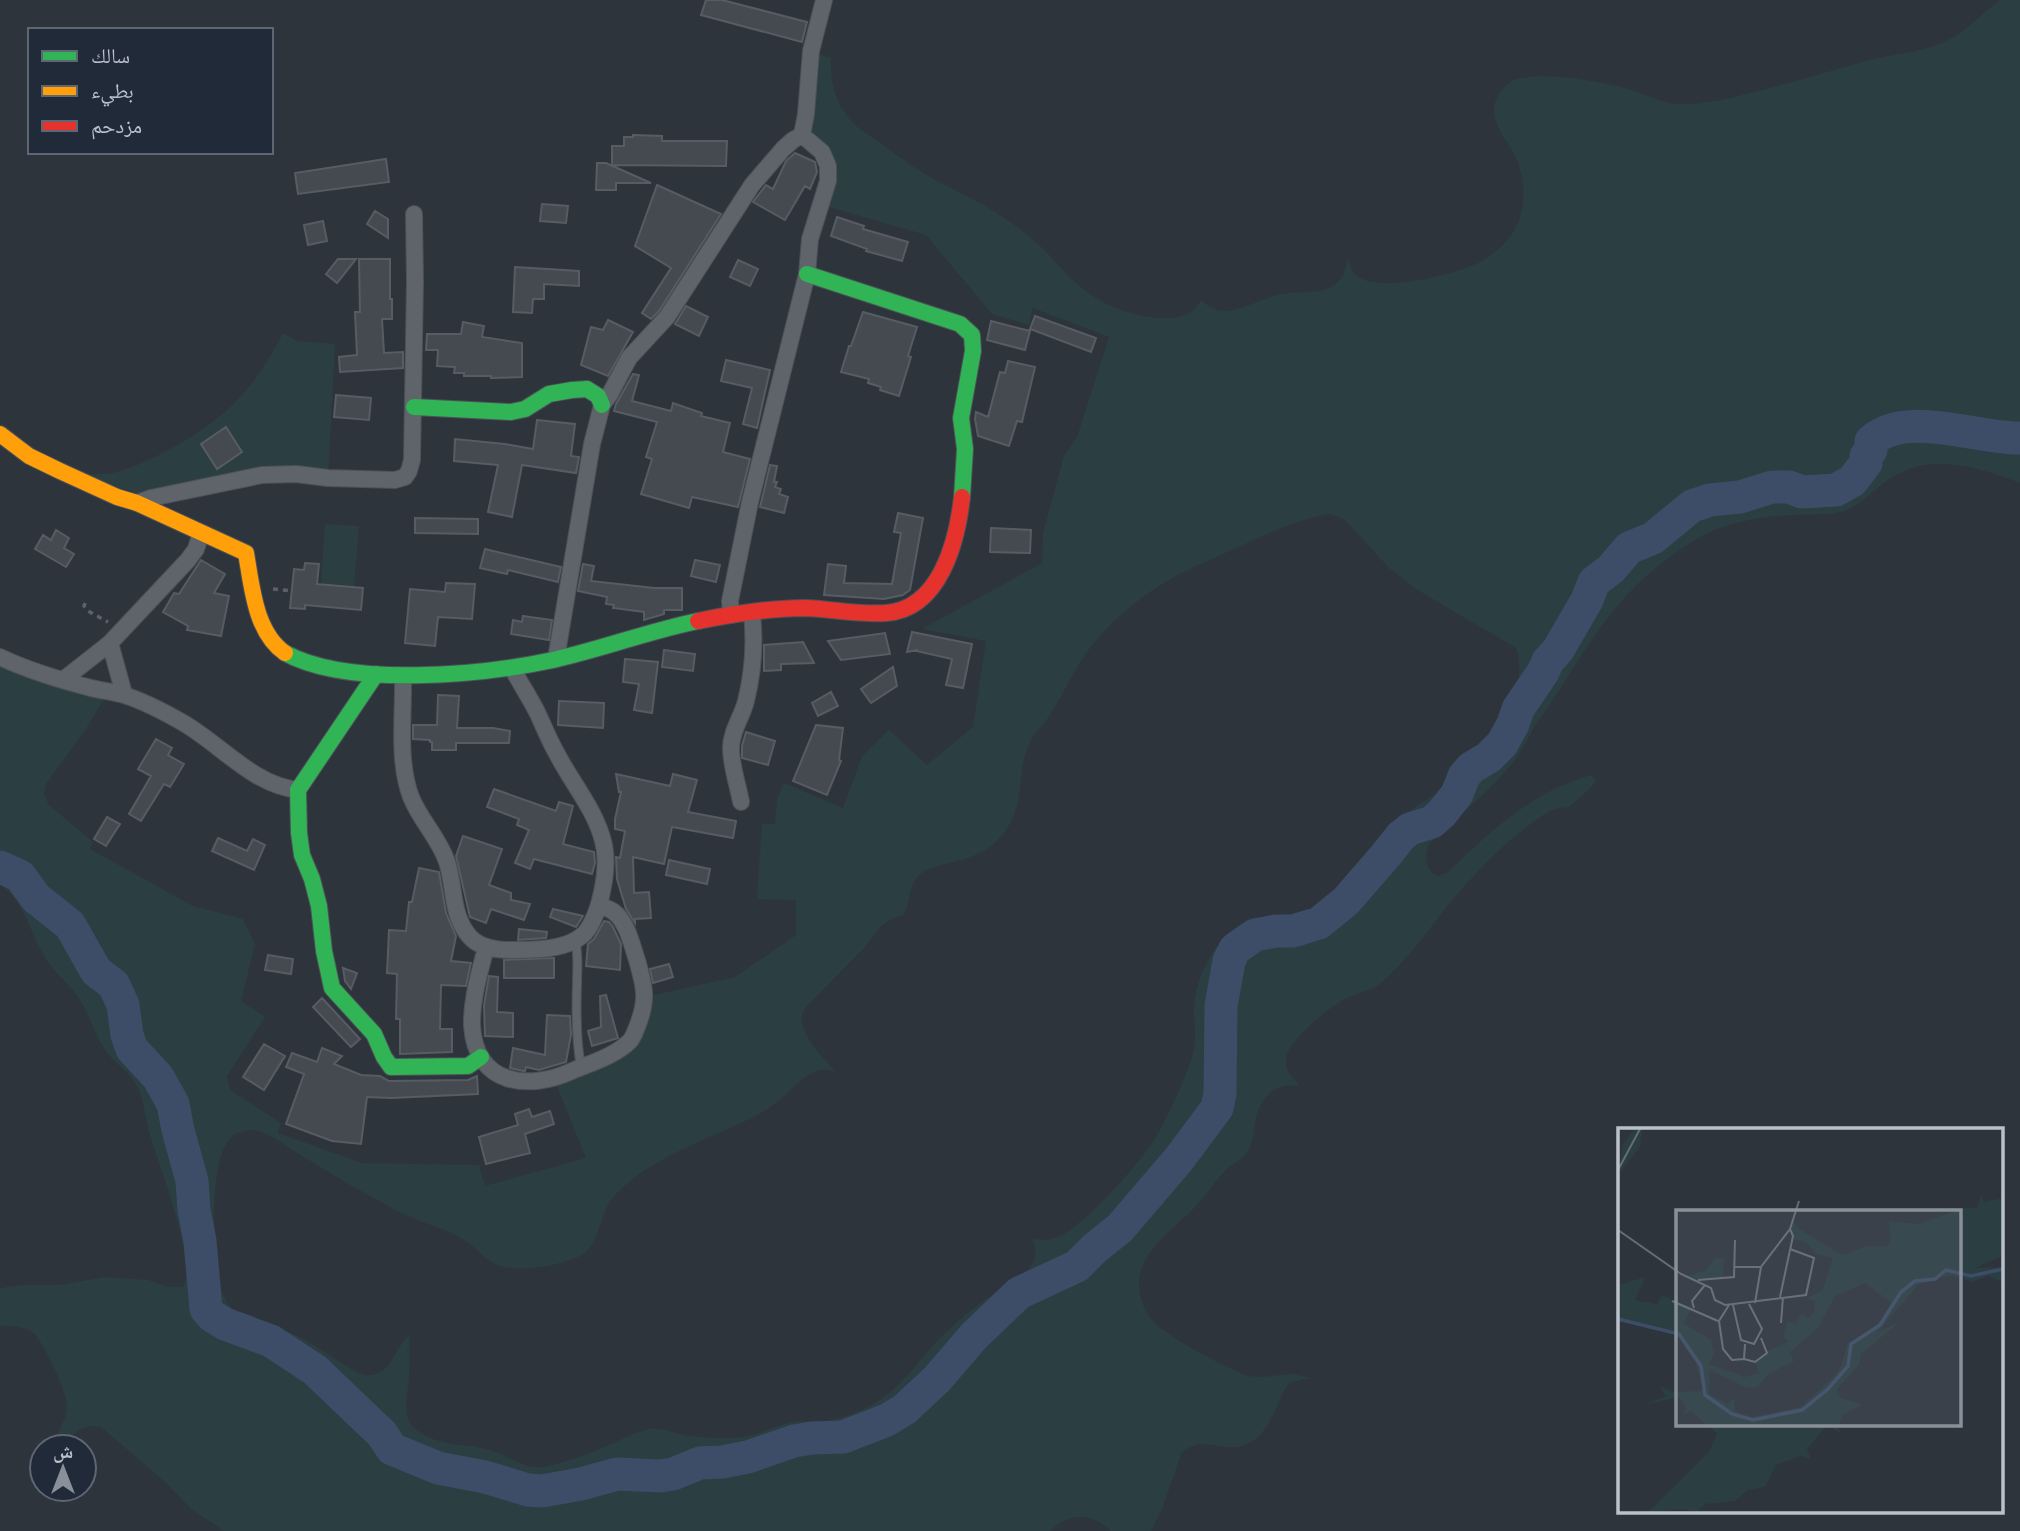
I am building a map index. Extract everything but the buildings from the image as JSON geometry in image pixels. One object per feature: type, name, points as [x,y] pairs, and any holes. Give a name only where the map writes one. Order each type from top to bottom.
[{"type":"street","points":[[802,135],[811,51],[824,0]]},
{"type":"street","points":[[731,615],[730,601],[750,502],[807,274],[810,239],[828,181],[828,166],[822,152],[802,135]]},
{"type":"street","points":[[556,659],[592,444],[602,405],[629,358],[667,317],[752,185],[783,149],[802,135]]},
{"type":"street","points":[[137,503],[262,475],[296,474],[380,480],[405,477],[412,460],[414,407],[414,214]]},
{"type":"street","points":[[0,434],[29,456],[246,552],[252,588],[271,641],[283,652],[306,663],[348,672],[403,676],[512,668],[556,659],[677,625],[779,609],[819,609],[873,614],[901,610],[917,604],[939,576],[950,556],[960,511],[965,445],[961,425],[962,407],[975,344],[971,333],[960,324],[807,274]]},
{"type":"street","points":[[414,407],[511,412],[525,409],[548,394],[587,389],[598,396],[602,405]]},
{"type":"street","points":[[63,680],[110,643],[160,592],[196,549],[201,533]]},
{"type":"street","points":[[741,802],[730,746],[746,703],[754,639],[752,613]]},
{"type":"street","points":[[110,643],[124,694]]},
{"type":"street","points":[[0,657],[41,674],[92,689],[124,694],[183,723],[271,784],[298,790]]},
{"type":"street","points":[[403,676],[405,768],[411,796],[444,853],[450,872],[454,907],[460,924],[472,939],[486,947],[552,948],[575,940],[584,933],[600,905],[606,862],[604,842],[512,668]]},
{"type":"street","points":[[376,674],[298,790],[302,855],[319,906],[324,951],[332,988],[374,1034],[391,1067],[468,1066],[481,1057]]},
{"type":"street","points":[[486,947],[472,1026],[481,1057],[491,1070],[505,1078],[535,1082],[554,1079],[609,1055],[631,1041],[643,1012],[645,997],[633,948],[614,912],[600,905]]},
{"type":"lane","points":[[575,940],[578,951],[577,1019],[581,1067]]},
{"type":"path","points":[[85,603],[88,611],[122,629]]},
{"type":"green space","points":[[2000,0],[2020,0],[2020,483],[1971,467],[1954,465],[1920,466],[1903,471],[1860,502],[1841,512],[1763,518],[1709,532],[1652,571],[1621,602],[1583,653],[1509,767],[1429,844],[1426,858],[1430,870],[1438,876],[1448,872],[1512,815],[1548,792],[1588,776],[1592,776],[1596,781],[1572,805],[1541,816],[1499,850],[1445,909],[1408,956],[1382,982],[1341,1001],[1302,1033],[1288,1051],[1286,1059],[1288,1071],[1300,1086],[1277,1088],[1263,1100],[1256,1116],[1252,1141],[1245,1155],[1224,1172],[1197,1205],[1148,1255],[1139,1280],[1140,1295],[1147,1314],[1158,1326],[1196,1350],[1247,1376],[1294,1374],[1313,1379],[1289,1383],[1268,1424],[1259,1436],[1249,1443],[1239,1447],[1201,1444],[1182,1452],[1162,1509],[1151,1531],[1111,1531],[1096,1521],[1080,1517],[1065,1520],[1050,1531],[224,1531],[191,1509],[166,1483],[101,1427],[92,1426],[76,1433],[57,1433],[67,1411],[59,1379],[48,1355],[32,1332],[17,1326],[0,1326],[0,1288],[60,1285],[105,1277],[148,1280],[169,1287],[183,1287],[186,1274],[185,1255],[175,1211],[137,1086],[104,1048],[78,997],[54,970],[39,947],[19,905],[0,885],[0,657],[108,692],[86,729],[46,784],[44,794],[49,805],[93,842],[90,849],[193,906],[243,919],[255,944],[241,1001],[265,1017],[227,1076],[230,1090],[281,1123],[278,1133],[362,1163],[479,1165],[485,1186],[586,1158],[554,1079],[631,1041],[645,997],[735,977],[796,935],[796,900],[757,899],[762,824],[775,824],[777,799],[784,783],[843,808],[862,756],[889,730],[927,765],[973,727],[986,641],[922,629],[1042,563],[1043,533],[1064,456],[1077,437],[1109,337],[1033,308],[1029,325],[992,314],[926,235],[822,205],[828,166],[802,135],[811,51],[831,58],[832,82],[839,103],[851,121],[863,131],[925,174],[982,204],[1023,231],[1078,285],[1098,299],[1142,316],[1172,318],[1191,312],[1201,300],[1212,308],[1225,311],[1289,293],[1327,289],[1342,277],[1348,258],[1357,276],[1368,281],[1400,283],[1469,267],[1489,257],[1512,234],[1522,207],[1523,187],[1519,167],[1494,113],[1499,94],[1512,81],[1554,76],[1620,87],[1672,103],[1712,102],[1874,59],[1932,47],[1957,35]],"holes":[[[1328,514],[1345,520],[1389,568],[1416,589],[1516,648],[1519,660],[1517,684],[1501,721],[1440,791],[1384,831],[1330,903],[1310,913],[1252,919],[1241,923],[1223,939],[1210,957],[1197,989],[1194,1048],[1190,1063],[1165,1120],[1147,1151],[1110,1194],[1069,1231],[1051,1239],[1032,1239],[1034,1260],[1028,1269],[959,1320],[901,1382],[874,1404],[842,1417],[825,1421],[793,1422],[743,1437],[703,1437],[649,1429],[570,1460],[533,1467],[490,1450],[438,1441],[410,1424],[406,1409],[410,1335],[386,1368],[373,1375],[363,1375],[295,1335],[249,1321],[236,1313],[227,1302],[221,1290],[216,1262],[216,1178],[228,1141],[248,1130],[278,1140],[341,1180],[399,1212],[458,1236],[490,1262],[500,1266],[540,1267],[569,1260],[586,1252],[596,1237],[610,1202],[638,1175],[677,1152],[760,1113],[813,1072],[836,1072],[813,1046],[804,1030],[802,1016],[805,1009],[864,948],[882,925],[903,915],[918,876],[931,868],[980,853],[1003,834],[1014,816],[1026,751],[1031,740],[1048,718],[1085,655],[1114,621],[1151,591],[1176,576],[1268,533]]]},
{"type":"green space","points":[[283,333],[297,341],[335,344],[328,478],[296,474],[151,498],[79,474],[112,473],[132,467],[184,442],[200,431],[230,408],[247,389]]},
{"type":"green space","points":[[325,524],[359,526],[354,586],[321,583]]},
{"type":"waterway","points":[[0,867],[20,876],[36,898],[70,925],[96,971],[114,985],[123,1005],[132,1049],[158,1077],[173,1104],[192,1181],[206,1309],[212,1316],[225,1324],[271,1341],[315,1370],[382,1434],[392,1449],[438,1468],[542,1491],[617,1474],[673,1474],[700,1463],[748,1457],[794,1441],[843,1437],[887,1420],[905,1409],[937,1379],[974,1336],[1019,1293],[1077,1266],[1120,1228],[1179,1159],[1217,1108],[1220,1094],[1221,1006],[1229,961],[1235,949],[1255,935],[1293,931],[1319,923],[1346,901],[1401,836],[1410,829],[1432,822],[1442,813],[1457,794],[1464,776],[1502,744],[1518,709],[1548,661],[1558,650],[1587,600],[1594,582],[1611,569],[1629,548],[1653,538],[1692,506],[1710,500],[1740,497],[1772,487],[1789,487],[1802,492],[1836,490],[1852,481],[1866,463],[1871,441],[1886,432],[1903,427],[1923,426],[2020,438]]},
{"type":"traffic: fast","points":[[807,274],[960,324],[972,335],[973,351],[961,418],[965,449],[962,497]]},
{"type":"traffic: fast","points":[[414,407],[511,412],[525,409],[549,394],[587,389],[598,396],[602,405]]},
{"type":"traffic: fast","points":[[285,653],[312,664],[344,671],[379,675],[454,674],[553,660],[698,621]]},
{"type":"traffic: fast","points":[[376,674],[298,790],[302,855],[319,906],[324,951],[332,988],[374,1034],[391,1067],[468,1066],[481,1057]]},
{"type":"traffic: slow","points":[[0,434],[29,456],[60,471],[246,553],[261,621],[275,644],[285,653]]},
{"type":"traffic: jam","points":[[698,621],[779,609],[805,608],[856,613],[886,613],[905,609],[920,600],[942,570],[956,534],[962,497]]}]
